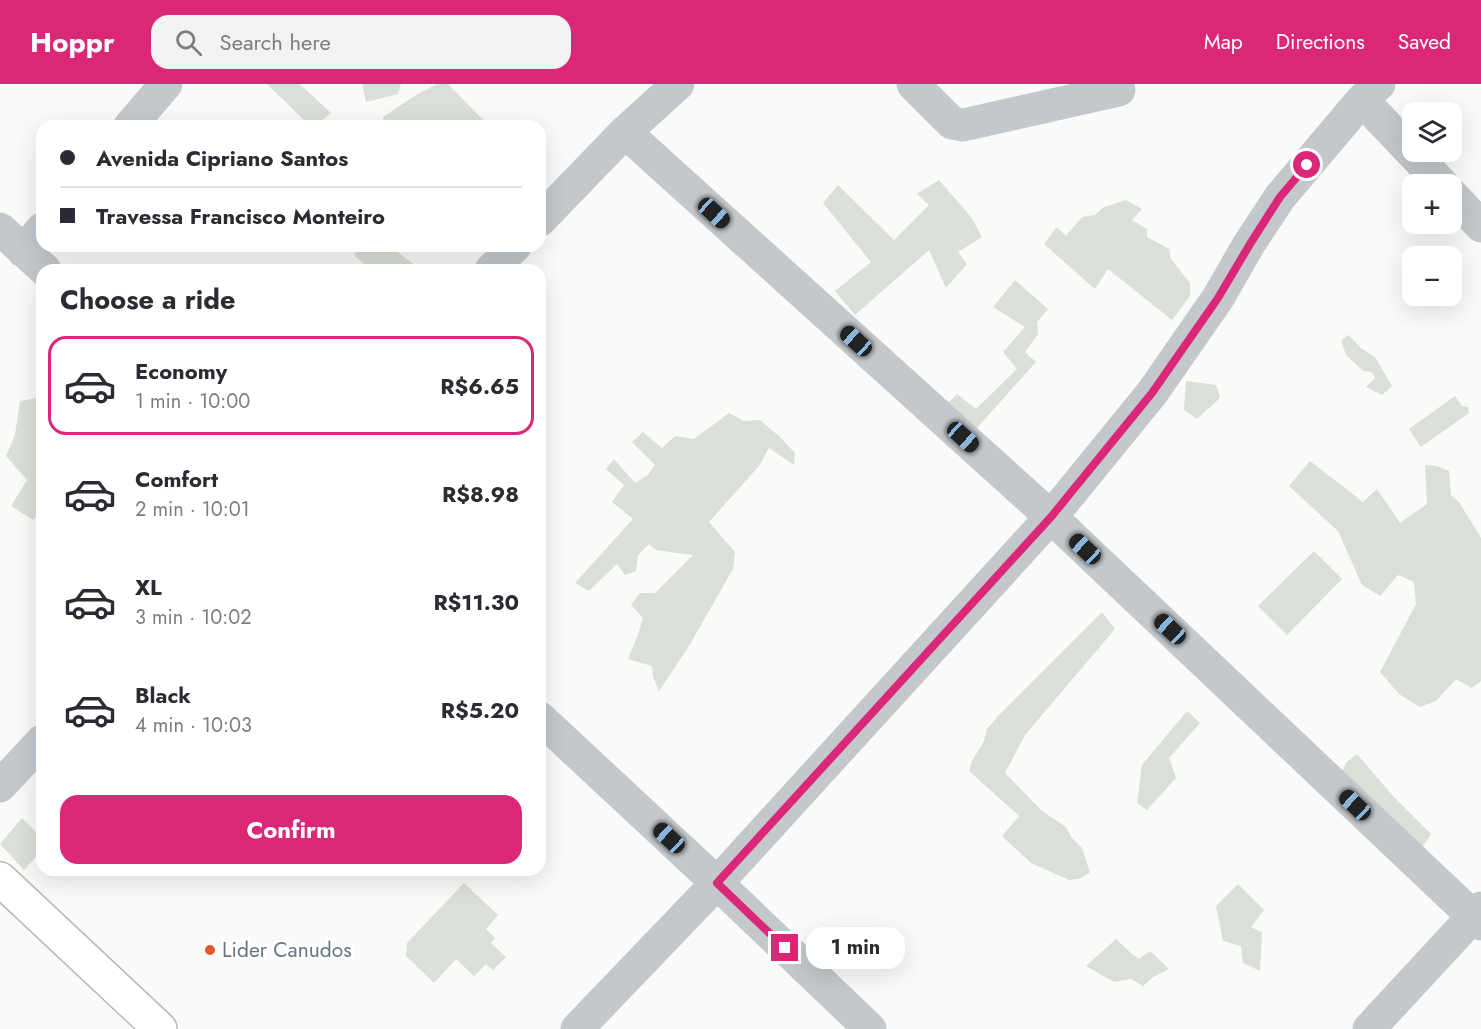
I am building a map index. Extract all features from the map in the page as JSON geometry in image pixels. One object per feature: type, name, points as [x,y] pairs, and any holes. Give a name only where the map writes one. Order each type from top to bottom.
[{"type":"main road","points":[[0,879],[160,1029]]},
{"type":"street","points":[[135,120],[166,84]]},
{"type":"street","points":[[546,214],[625,132],[678,84]]},
{"type":"street","points":[[913,84],[952,123],[963,125],[1119,90]]},
{"type":"street","points":[[577,1029],[717,883],[1051,517],[1152,393],[1218,298],[1280,197],[1371,92],[1434,174]]},
{"type":"street","points":[[625,132],[1051,517],[1478,916],[1369,1029]]},
{"type":"street","points":[[1462,206],[1481,226]]},
{"type":"street","points":[[0,229],[36,249]]},
{"type":"street","points":[[497,264],[508,252]]},
{"type":"street","points":[[546,724],[870,1029]]},
{"type":"street","points":[[0,786],[36,747]]},
{"type":"shaded area","points":[[267,84],[300,84],[331,113],[322,120],[304,120]]},
{"type":"shaded area","points":[[362,84],[401,84],[398,94],[366,102]]},
{"type":"shaded area","points":[[437,84],[448,84],[483,120],[383,120],[383,117]]},
{"type":"shaded area","points":[[939,180],[971,217],[982,237],[958,252],[967,264],[946,288],[929,250],[855,315],[835,291],[871,262],[823,203],[838,185],[894,240],[929,205],[917,194]]},
{"type":"shaded area","points":[[1126,200],[1142,209],[1132,220],[1147,229],[1147,237],[1169,249],[1171,259],[1190,283],[1190,296],[1172,320],[1108,269],[1095,289],[1044,244],[1057,227],[1066,236],[1082,217],[1095,215],[1104,207]]},
{"type":"shaded area","points":[[356,252],[398,252],[413,264],[364,264],[354,255]]},
{"type":"shaded area","points":[[1015,280],[1048,309],[1037,322],[1038,334],[1025,352],[1036,362],[976,429],[946,405],[957,394],[976,409],[1017,369],[1003,352],[1025,327],[993,307]]},
{"type":"shaded area","points":[[1349,335],[1361,348],[1375,357],[1392,386],[1382,395],[1366,387],[1375,378],[1372,372],[1363,371],[1346,355],[1341,340]]},
{"type":"shaded area","points":[[1186,381],[1216,385],[1220,398],[1197,419],[1184,410]]},
{"type":"shaded area","points":[[1455,396],[1462,406],[1468,407],[1469,413],[1421,447],[1409,429]]},
{"type":"shaded area","points":[[36,398],[36,517],[33,520],[11,506],[27,480],[6,456],[15,435],[20,401]]},
{"type":"shaded area","points":[[729,413],[744,421],[760,420],[795,453],[794,465],[769,448],[759,466],[709,522],[735,552],[733,569],[689,646],[659,691],[653,677],[652,666],[628,659],[643,618],[631,605],[640,593],[655,593],[693,555],[656,550],[649,544],[638,555],[636,571],[625,575],[617,564],[589,591],[575,583],[633,519],[612,502],[624,485],[606,469],[614,459],[635,483],[648,475],[655,465],[632,442],[643,432],[662,448],[675,436],[694,439]]},
{"type":"shaded area","points":[[1310,461],[1363,502],[1377,489],[1400,523],[1427,504],[1425,465],[1437,466],[1449,471],[1451,495],[1459,502],[1481,538],[1481,681],[1472,688],[1456,679],[1436,701],[1420,707],[1399,694],[1380,672],[1416,604],[1414,582],[1398,575],[1380,596],[1362,585],[1338,531],[1289,486]]},
{"type":"shaded area","points":[[1314,551],[1342,579],[1287,635],[1258,606]]},
{"type":"shaded area","points":[[1102,612],[1115,629],[1025,735],[1005,773],[1042,811],[1066,827],[1072,838],[1082,848],[1090,873],[1079,879],[1069,880],[1031,863],[1002,836],[1019,816],[969,771],[984,741],[987,729]]},
{"type":"shaded area","points":[[1187,711],[1200,723],[1169,758],[1176,778],[1147,810],[1137,803],[1142,765]]},
{"type":"shaded area","points":[[1357,754],[1392,795],[1431,834],[1423,846],[1416,849],[1341,774],[1346,763]]},
{"type":"shaded area","points":[[22,818],[36,832],[36,857],[24,870],[0,844]]},
{"type":"shaded area","points":[[464,883],[498,915],[486,929],[495,938],[491,943],[506,957],[493,970],[486,964],[474,976],[456,959],[434,983],[406,956],[407,943]]},
{"type":"shaded area","points":[[1238,884],[1264,910],[1251,927],[1262,932],[1260,971],[1243,963],[1241,946],[1223,941],[1216,906]]},
{"type":"shaded area","points":[[1116,939],[1139,959],[1150,951],[1169,969],[1153,977],[1143,986],[1131,979],[1114,982],[1086,966]]},
{"type":"place","name":"Lider Canudos","points":[[210,950]]},
{"type":"route","points":[[785,948],[717,883],[1051,517],[1152,393],[1218,298],[1280,197],[1307,165]]}]
